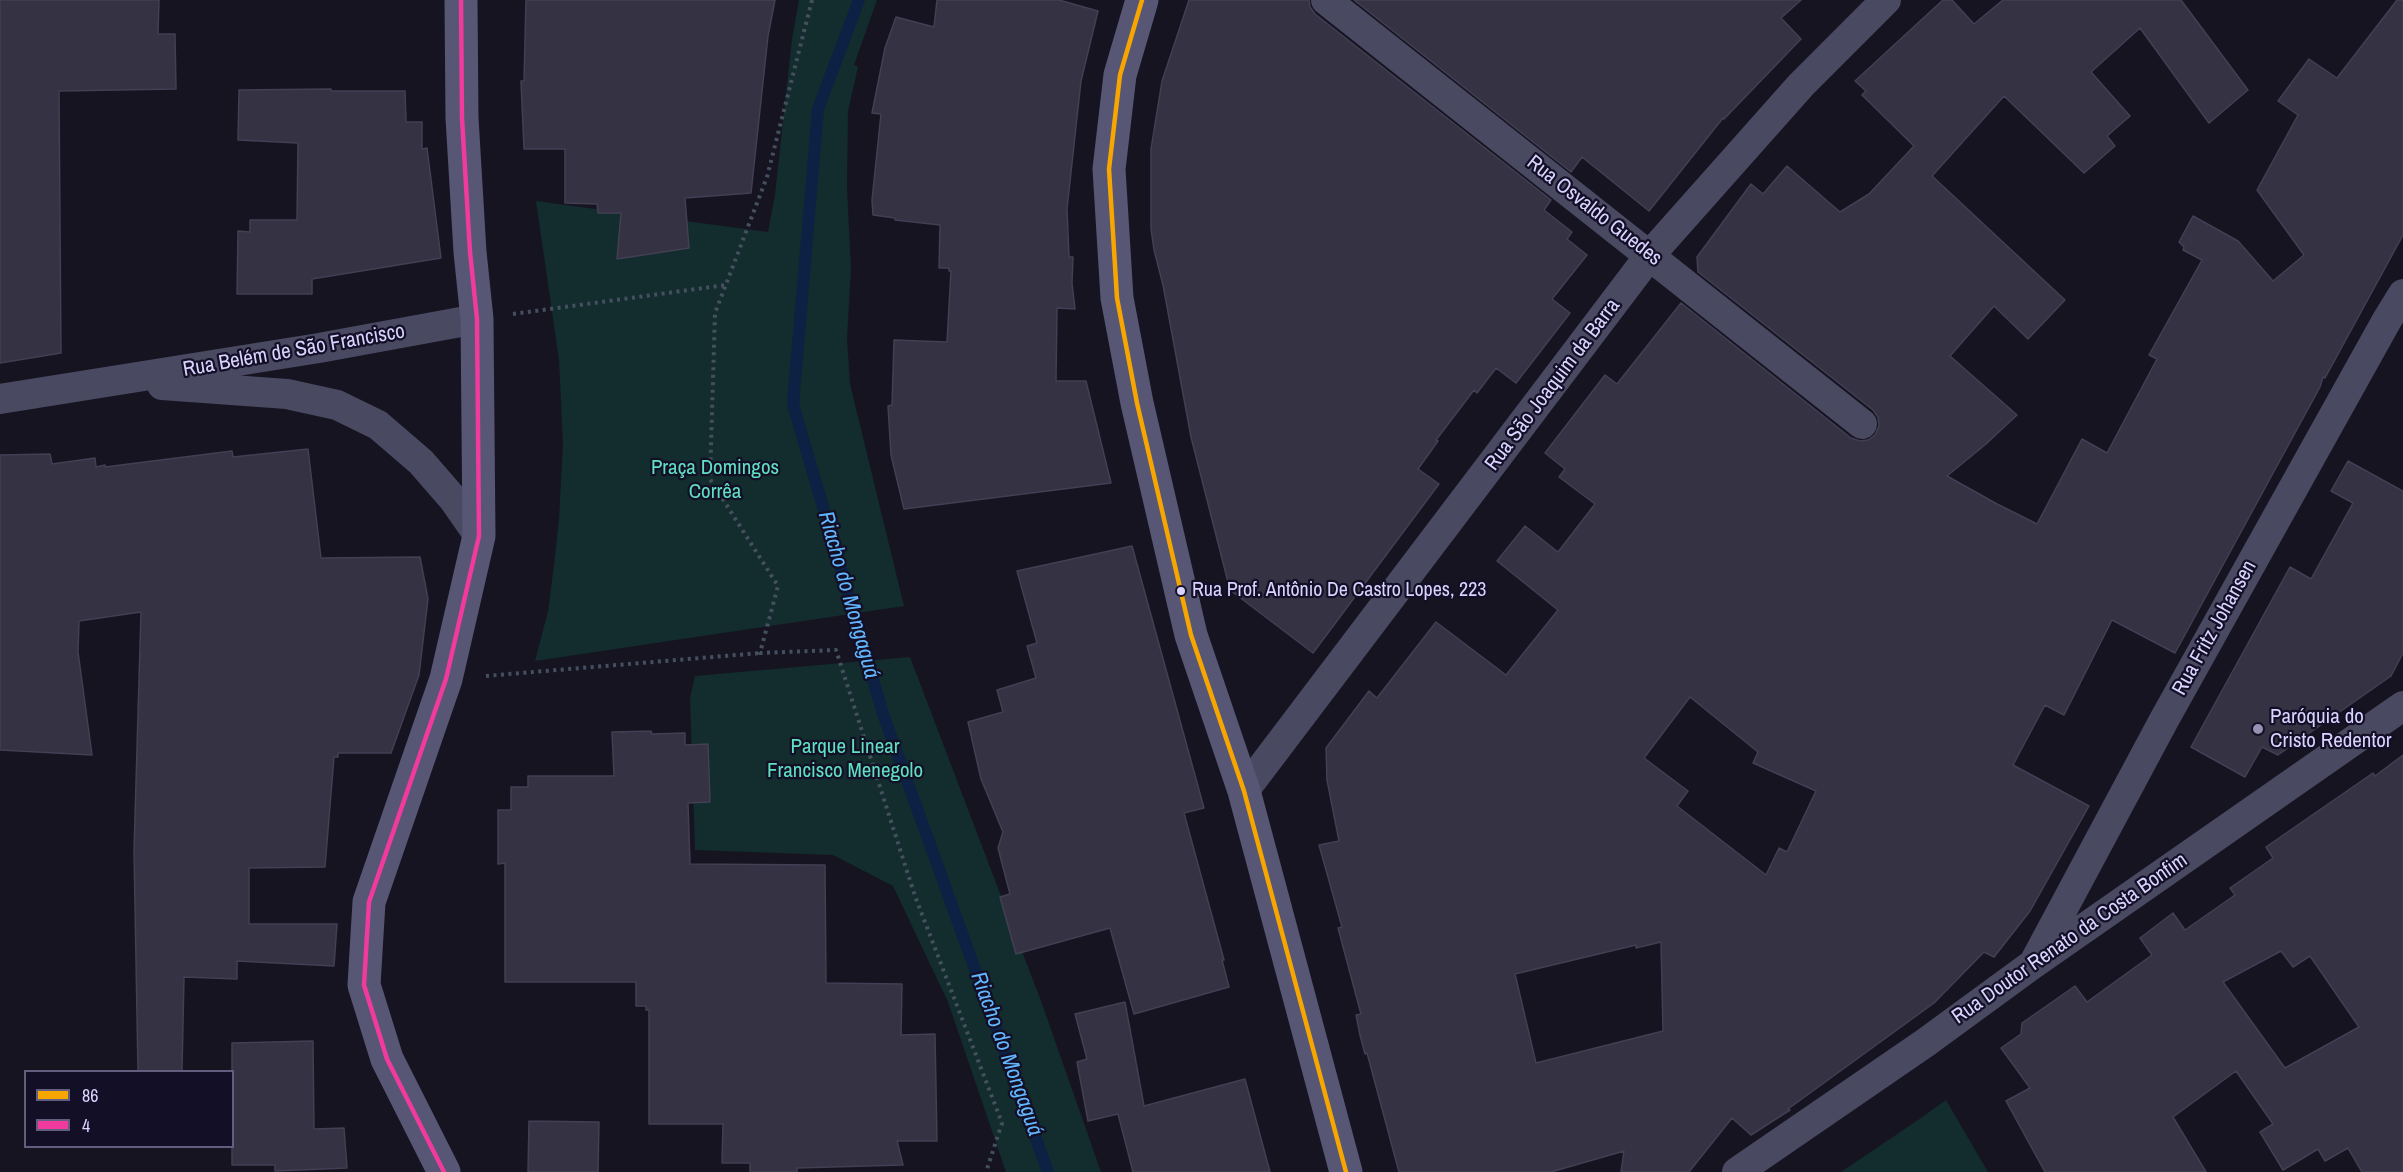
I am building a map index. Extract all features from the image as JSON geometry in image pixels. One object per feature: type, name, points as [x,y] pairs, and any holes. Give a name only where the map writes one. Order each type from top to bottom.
[{"type":"main road","points":[[444,1172],[387,1059],[364,985],[369,902],[446,679],[479,536],[477,319],[470,252],[462,118],[461,0]]},
{"type":"main road","points":[[1142,0],[1120,75],[1109,169],[1117,297],[1137,403],[1191,635],[1244,791],[1346,1172]]},
{"type":"street","name":"Rua Osvaldo Guedes","points":[[1326,0],[1862,424]]},
{"type":"street","name":"Rua São Joaquim da Barra","points":[[1244,791],[1650,255],[1801,85],[1886,0]]},
{"type":"street","name":"Rua Fritz Johansen","points":[[2033,964],[2164,720],[2403,294]]},
{"type":"street","name":"Rua Belém de São Francisco","points":[[0,399],[477,319]]},
{"type":"street","name":"Rua Belém de São Francisco","points":[[111,381],[287,394],[338,405],[378,425],[421,462],[454,500],[479,536]]},
{"type":"street","name":"Rua Doutor Renato da Costa Bonfim","points":[[1737,1172],[2403,706]]},
{"type":"path","points":[[760,653],[778,586],[710,479],[715,313],[767,177],[812,0]]},
{"type":"path","points":[[477,319],[727,284]]},
{"type":"path","points":[[446,679],[760,653],[836,650],[915,896],[1002,1123],[986,1172]]},
{"type":"green space","name":"Praça Domingos Corrêa","points":[[799,0],[877,0],[854,65],[858,67],[848,111],[847,188],[851,269],[847,339],[850,384],[904,606],[535,661],[548,611],[554,565],[563,444],[559,360],[536,201],[768,232],[775,195],[792,39]]},
{"type":"green space","name":"Parque Linear Francisco Menegolo","points":[[910,657],[1041,1001],[1101,1172],[1006,1172],[948,1002],[893,886],[833,855],[695,850],[690,698],[695,676]]},
{"type":"green space","points":[[1946,1100],[1988,1172],[1841,1172],[1918,1120]]},
{"type":"building","points":[[0,0],[159,0],[158,34],[175,34],[176,89],[59,91],[61,353],[0,363]]},
{"type":"building","points":[[526,0],[775,0],[768,36],[751,193],[685,198],[689,248],[617,259],[621,213],[598,213],[597,204],[565,203],[565,149],[524,149],[521,81],[524,81]]},
{"type":"building","points":[[937,0],[1059,0],[1098,11],[1081,81],[1067,209],[1069,257],[1073,257],[1072,283],[1075,309],[1057,308],[1056,381],[1086,381],[1111,483],[904,509],[891,455],[888,406],[892,405],[894,340],[947,342],[951,271],[949,268],[939,268],[940,225],[873,215],[872,200],[881,114],[872,113],[885,48],[896,17],[934,27]]},
{"type":"building","points":[[1189,0],[1309,0],[1310,7],[1315,14],[1551,200],[1544,210],[1572,232],[1567,239],[1587,255],[1552,299],[1570,313],[1516,383],[1496,368],[1477,393],[1474,390],[1436,440],[1438,441],[1418,469],[1439,484],[1313,653],[1230,590],[1191,437],[1163,285],[1154,250],[1151,229],[1151,149],[1162,81]]},
{"type":"building","points":[[1354,0],[1801,0],[1781,18],[1801,39],[1723,118],[1649,211],[1582,157],[1571,172]]},
{"type":"building","points":[[1943,0],[1952,0],[1974,24],[2003,0],[2181,0],[2248,90],[2209,123],[2140,28],[2091,72],[2130,116],[2107,136],[2115,146],[2084,173],[2004,96],[1932,176],[2065,300],[2028,339],[1994,306],[1950,356],[2017,415],[1947,476],[2037,524],[2082,439],[2107,453],[2157,359],[2149,355],[2202,260],[2183,250],[2184,247],[2179,242],[2193,216],[2238,241],[2273,281],[2304,255],[2257,190],[2298,115],[2278,101],[2309,59],[2337,78],[2397,0],[2403,0],[2403,235],[2325,378],[2323,377],[2320,387],[2175,653],[2112,620],[2064,715],[2045,705],[2013,765],[2089,806],[2030,911],[1994,957],[1984,952],[1934,1003],[1788,1109],[1790,1110],[1751,1135],[1732,1118],[1689,1172],[1621,1172],[1624,1151],[1551,1172],[1399,1172],[1367,1053],[1365,1054],[1360,1035],[1356,1015],[1361,1014],[1338,928],[1342,927],[1319,845],[1339,841],[1327,780],[1326,748],[1369,691],[1377,698],[1436,622],[1506,675],[1558,610],[1497,561],[1525,526],[1558,552],[1595,504],[1559,477],[1565,469],[1545,453],[1605,375],[1617,384],[1681,303],[1851,438],[1860,441],[1868,440],[1875,435],[1879,426],[1878,417],[1873,410],[1698,272],[1697,257],[1751,184],[1763,194],[1787,166],[1840,212],[1869,194],[1914,146],[1862,95],[1866,91],[1855,81]],"holes":[[[1690,697],[1758,752],[1753,763],[1816,791],[1787,852],[1779,848],[1766,875],[1677,806],[1688,791],[1644,758]],[[1661,942],[1663,1031],[1536,1063],[1515,974],[1636,945],[1636,948]]]},
{"type":"building","points":[[331,89],[331,91],[405,91],[406,122],[422,122],[422,149],[427,148],[441,258],[312,279],[312,294],[237,294],[238,231],[250,232],[250,220],[297,220],[298,143],[238,140],[239,90]]},
{"type":"building","points":[[308,449],[321,558],[420,557],[428,599],[419,675],[391,753],[338,753],[338,757],[334,757],[325,867],[249,868],[249,924],[337,924],[334,966],[237,961],[237,979],[184,977],[182,1070],[138,1070],[134,851],[141,612],[79,621],[78,652],[92,755],[0,750],[0,455],[50,454],[52,464],[95,458],[96,467],[232,451],[233,457]]},
{"type":"building","points":[[2348,461],[2403,491],[2403,653],[2391,676],[2278,755],[2262,747],[2245,777],[2191,747],[2290,567],[2311,579],[2353,503],[2331,491]]},
{"type":"building","points":[[1132,546],[1204,808],[1184,813],[1224,960],[1222,960],[1229,987],[1134,1014],[1110,928],[1016,954],[1000,897],[1010,894],[998,848],[1003,832],[981,779],[968,722],[1003,712],[997,690],[1036,678],[1027,646],[1037,643],[1017,571]]},
{"type":"building","points":[[651,731],[652,734],[685,733],[685,745],[708,744],[710,802],[688,803],[690,864],[825,865],[826,983],[902,984],[901,1035],[935,1034],[937,1141],[897,1141],[903,1165],[797,1168],[797,1172],[750,1172],[750,1163],[722,1163],[723,1124],[649,1124],[649,1010],[646,1010],[646,1006],[636,1006],[636,982],[505,982],[505,863],[498,864],[498,810],[511,810],[511,787],[528,787],[528,776],[614,776],[612,732]]},
{"type":"building","points":[[2403,755],[2403,1172],[2362,1172],[2348,1148],[2325,1161],[2318,1149],[2283,1170],[2260,1132],[2273,1124],[2236,1071],[2173,1117],[2206,1172],[2045,1172],[2006,1101],[2030,1088],[2001,1048],[2021,1034],[2022,1023],[2075,986],[2087,1002],[2152,955],[2140,938],[2173,913],[2185,930],[2235,895],[2230,888],[2273,858],[2266,847],[2373,773],[2375,776]],"holes":[[[2281,951],[2293,967],[2310,956],[2359,1027],[2285,1068],[2223,982]]]},
{"type":"building","points":[[1125,1002],[1144,1106],[1245,1079],[1270,1172],[1133,1172],[1118,1114],[1088,1121],[1077,1062],[1087,1059],[1075,1014]]},
{"type":"building","points":[[313,1041],[314,1129],[344,1128],[347,1168],[275,1171],[275,1165],[232,1165],[234,1070],[232,1070],[232,1043]]},
{"type":"building","points":[[529,1121],[599,1122],[598,1172],[528,1172]]},
{"type":"waterway","name":"Riacho do Mongaguá","points":[[859,0],[818,109],[793,404],[883,714],[1048,1172]]},
{"type":"transit line","name":"4","points":[[444,1172],[387,1059],[364,985],[369,902],[446,679],[479,536],[477,319],[470,252],[462,118],[461,0]]},
{"type":"transit line","name":"86","points":[[1142,0],[1120,75],[1109,169],[1117,298],[1137,403],[1191,635],[1244,791],[1346,1172]]},
{"type":"place","name":"Rua Prof. Antônio De Castro Lopes, 223","points":[[1181,591]]},
{"type":"place","name":"Paróquia do Cristo Redentor","points":[[2258,729]]}]
